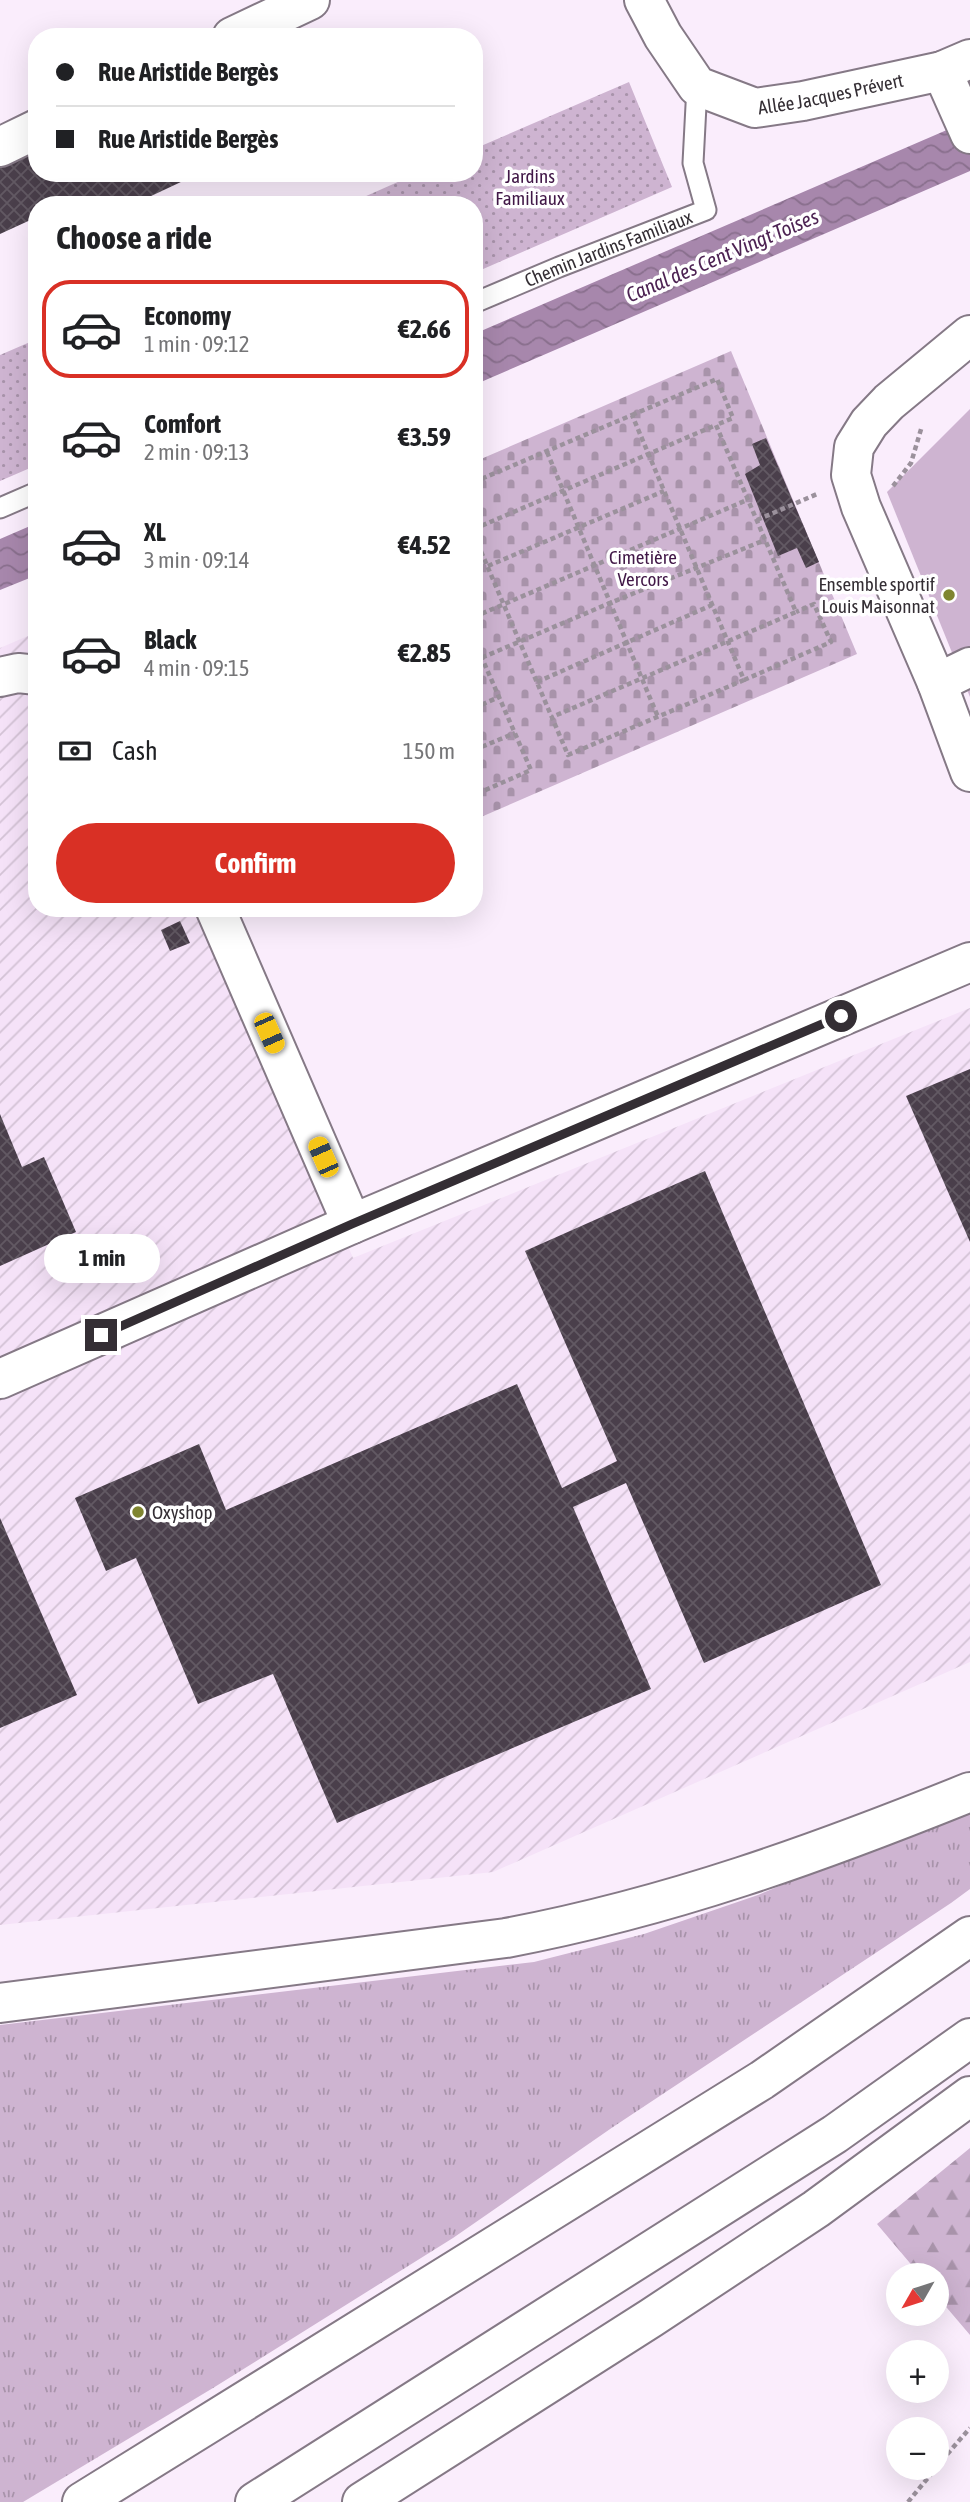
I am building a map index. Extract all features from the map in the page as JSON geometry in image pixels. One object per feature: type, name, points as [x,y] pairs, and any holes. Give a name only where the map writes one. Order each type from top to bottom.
[{"type":"main road","points":[[251,28],[310,0]]},
{"type":"main road","points":[[644,0],[663,36],[697,86]]},
{"type":"main road","points":[[956,65],[966,126]]},
{"type":"main road","name":"Allée Jacques Prévert","points":[[697,86],[755,108],[803,101],[956,65]]},
{"type":"main road","points":[[0,147],[28,134]]},
{"type":"main road","points":[[970,335],[889,402],[869,423],[854,447],[851,475],[861,507],[953,675],[957,742],[970,772]]},
{"type":"main road","points":[[0,677],[28,674]]},
{"type":"main road","points":[[219,917],[352,1224]]},
{"type":"main road","points":[[0,1379],[352,1224],[970,962]]},
{"type":"main road","points":[[0,2003],[506,1938],[575,1925],[660,1903],[747,1876],[878,1829],[970,1791]]},
{"type":"main road","points":[[82,2502],[762,2080],[970,1936]]},
{"type":"main road","points":[[255,2502],[835,2134],[970,2038]]},
{"type":"main road","points":[[362,2502],[651,2318],[816,2209],[970,2096]]},
{"type":"lane","name":"Chemin Jardins Familiaux","points":[[483,299],[706,210],[694,163],[697,86]]},
{"type":"lane","points":[[0,508],[28,496]]},
{"type":"path","points":[[483,478],[717,379],[733,418],[483,525]]},
{"type":"path","points":[[632,415],[744,680]]},
{"type":"path","points":[[757,520],[821,492],[833,519],[883,498],[911,463],[924,417]]},
{"type":"path","points":[[716,425],[796,612]]},
{"type":"path","points":[[547,452],[658,717]]},
{"type":"path","points":[[488,566],[664,491]]},
{"type":"path","points":[[483,613],[747,499]]},
{"type":"path","points":[[483,658],[765,540]]},
{"type":"path","points":[[483,555],[568,755],[831,642],[814,604],[552,717]]},
{"type":"path","points":[[537,682],[712,605]]},
{"type":"path","points":[[483,660],[531,771],[483,791]]},
{"type":"path","points":[[483,704],[499,697]]},
{"type":"path","points":[[483,746],[514,733]]},
{"type":"path","points":[[949,2452],[970,2428]]},
{"type":"path","points":[[908,2502],[926,2480]]},
{"type":"shaded area","points":[[28,636],[28,917],[208,917],[353,1258],[970,1008],[970,1662],[493,1872],[0,1925],[0,648]]},
{"type":"green space","name":"Jardins Familiaux","points":[[629,82],[672,187],[483,269],[483,196],[366,196],[398,182],[483,182],[483,145]]},
{"type":"green space","points":[[28,343],[28,469],[0,481],[0,355]]},
{"type":"green space","name":"Cimetière Vercors","points":[[731,351],[857,654],[483,816],[483,458]]},
{"type":"green space","name":"Ensemble sportif Louis Maisonnat","points":[[970,409],[970,697],[887,492]]},
{"type":"green space","points":[[970,1807],[970,1889],[951,1903],[613,2127],[453,2238],[213,2388],[23,2502],[0,2502],[0,2025],[534,1962],[644,1934],[758,1895]]},
{"type":"green space","points":[[970,2148],[970,2335],[949,2310],[949,2263],[910,2263],[877,2224]]},
{"type":"water","name":"Canal des Cent Vingt Toises","points":[[970,120],[970,171],[483,381],[483,330]]},
{"type":"water","points":[[28,527],[28,579],[0,590],[0,539]]},
{"type":"building","points":[[28,153],[28,182],[181,182],[151,196],[28,196],[28,221],[0,234],[0,166]]},
{"type":"building","points":[[766,438],[819,562],[806,568],[797,548],[778,556],[745,474],[760,465],[752,444]]},
{"type":"building","points":[[180,921],[190,943],[170,951],[161,930]]},
{"type":"building","points":[[970,1069],[970,1242],[906,1096]]},
{"type":"building","points":[[0,1114],[22,1167],[44,1157],[76,1232],[0,1266]]},
{"type":"building","points":[[705,1171],[881,1585],[704,1663],[626,1483],[573,1507],[651,1689],[337,1823],[273,1674],[198,1704],[136,1558],[106,1571],[75,1498],[199,1444],[226,1510],[517,1384],[562,1488],[617,1461],[525,1251]]},
{"type":"building","points":[[0,1518],[77,1695],[0,1728]]},
{"type":"place","name":"Ensemble sportif Louis Maisonnat","points":[[949,595]]},
{"type":"place","name":"Oxyshop","points":[[138,1512]]},
{"type":"route","points":[[101,1335],[352,1224],[841,1016]]}]
